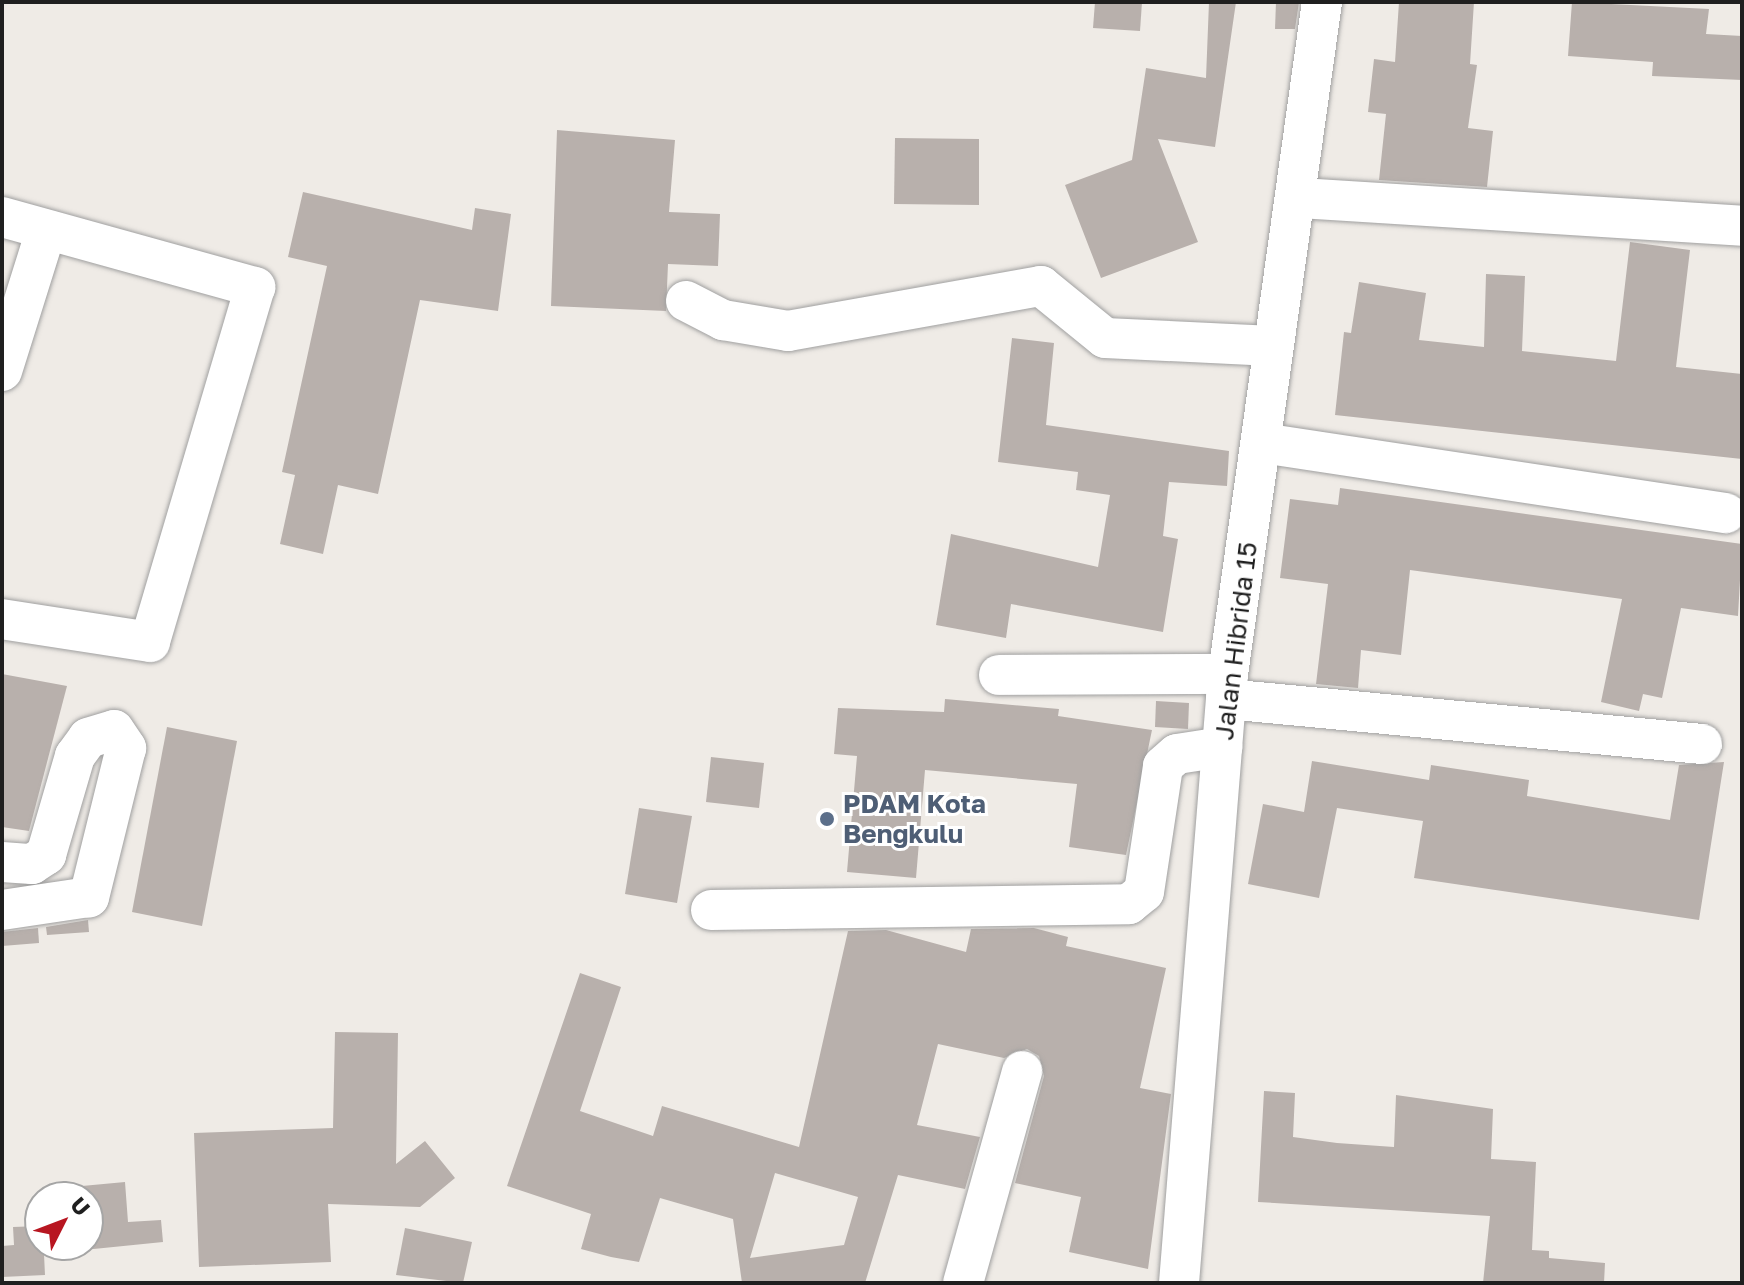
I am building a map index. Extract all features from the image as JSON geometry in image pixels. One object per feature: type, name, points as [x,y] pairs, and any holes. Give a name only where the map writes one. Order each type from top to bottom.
[{"type":"street","name":"Jalan Hibrida 15","points":[[1179,1283],[1227,686],[1273,346],[1300,198],[1322,2]]},
{"type":"street","points":[[1300,198],[1742,226]]},
{"type":"street","points":[[2,217],[255,287],[150,642],[2,619]]},
{"type":"street","points":[[2,371],[46,231]]},
{"type":"street","points":[[686,301],[723,320],[788,331],[1041,286],[1105,338],[1273,346]]},
{"type":"street","points":[[1262,443],[1726,513]]},
{"type":"street","points":[[999,675],[1227,686],[1702,744]]},
{"type":"street","points":[[2,862],[32,864],[46,855],[75,756],[88,738],[114,730],[126,748],[89,897],[2,910]]},
{"type":"street","points":[[711,910],[1129,904],[1144,892],[1163,766],[1177,754],[1222,747]]},
{"type":"street","points":[[963,1283],[1022,1071]]},
{"type":"building","points":[[1095,2],[1142,2],[1140,31],[1093,28]]},
{"type":"building","points":[[1209,2],[1236,2],[1215,147],[1158,139],[1198,242],[1101,278],[1065,185],[1132,160],[1146,68],[1206,78]]},
{"type":"building","points":[[1276,2],[1299,2],[1295,29],[1275,29]]},
{"type":"building","points":[[1399,2],[1474,2],[1470,64],[1477,65],[1468,128],[1493,131],[1487,187],[1379,180],[1386,114],[1368,112],[1374,59],[1395,62]]},
{"type":"building","points":[[1572,2],[1709,9],[1706,34],[1742,36],[1742,80],[1652,76],[1653,62],[1568,56]]},
{"type":"building","points":[[557,130],[675,140],[669,212],[720,214],[718,266],[668,264],[666,311],[551,306]]},
{"type":"building","points":[[895,138],[979,139],[979,205],[894,204]]},
{"type":"building","points":[[303,192],[472,230],[475,208],[511,214],[498,311],[420,300],[378,494],[338,485],[323,554],[280,544],[295,475],[282,472],[327,266],[288,257]]},
{"type":"building","points":[[1630,242],[1690,250],[1676,367],[1742,374],[1742,459],[1335,415],[1344,332],[1351,333],[1359,282],[1426,293],[1419,340],[1484,347],[1486,274],[1525,276],[1522,351],[1616,361]]},
{"type":"building","points":[[1012,338],[1054,343],[1046,425],[1229,451],[1227,486],[1169,482],[1163,536],[1178,539],[1163,632],[1011,604],[1006,638],[936,625],[951,534],[1098,567],[1110,495],[1076,490],[1078,472],[998,462]]},
{"type":"building","points":[[1340,488],[1742,544],[1738,616],[1681,608],[1662,698],[1643,694],[1639,711],[1601,702],[1622,599],[1410,570],[1401,655],[1361,650],[1358,688],[1316,684],[1328,584],[1280,578],[1290,499],[1338,505]]},
{"type":"building","points":[[2,674],[67,686],[29,831],[2,827]]},
{"type":"building","points":[[945,699],[1059,709],[1058,716],[1152,730],[1126,855],[1069,847],[1077,784],[925,770],[916,878],[847,872],[857,756],[834,754],[838,708],[944,712]]},
{"type":"building","points":[[1156,701],[1189,703],[1188,729],[1155,727]]},
{"type":"building","points":[[167,727],[237,741],[202,926],[132,912]]},
{"type":"building","points":[[711,757],[764,763],[759,808],[706,802]]},
{"type":"building","points":[[1312,761],[1429,780],[1431,765],[1529,780],[1527,796],[1670,820],[1679,765],[1724,762],[1699,920],[1414,878],[1423,821],[1337,808],[1319,898],[1248,884],[1263,804],[1304,812]]},
{"type":"building","points":[[639,808],[692,816],[677,903],[625,894]]},
{"type":"building","points":[[88,920],[89,932],[47,935],[46,927]]},
{"type":"building","points":[[38,928],[39,943],[2,946],[2,932]]},
{"type":"building","points":[[1034,928],[1068,937],[1066,946],[1166,968],[1140,1088],[1171,1094],[1148,1269],[1069,1252],[1081,1197],[1015,1183],[1044,1076],[1039,1056],[1027,1049],[1004,1058],[938,1044],[917,1125],[980,1137],[965,1189],[898,1175],[865,1283],[742,1283],[733,1219],[660,1198],[639,1262],[581,1249],[591,1214],[507,1186],[580,973],[621,987],[580,1111],[653,1136],[662,1106],[799,1147],[848,931],[886,930],[966,952],[971,929]],"holes":[[[775,1173],[858,1197],[844,1245],[750,1258]]]},
{"type":"building","points":[[335,1032],[398,1033],[396,1164],[425,1141],[455,1178],[420,1207],[328,1204],[331,1262],[199,1267],[194,1133],[333,1128]]},
{"type":"building","points":[[1264,1091],[1295,1093],[1293,1137],[1337,1143],[1394,1147],[1396,1095],[1493,1109],[1491,1159],[1536,1162],[1532,1250],[1549,1251],[1549,1258],[1605,1263],[1604,1283],[1483,1283],[1490,1216],[1258,1202]]},
{"type":"building","points":[[125,1182],[128,1222],[161,1220],[163,1242],[104,1248],[104,1184]]},
{"type":"building","points":[[13,1227],[24,1227],[24,1261],[44,1261],[45,1275],[2,1277],[2,1246],[14,1245]]},
{"type":"building","points":[[405,1228],[472,1242],[463,1283],[396,1275]]},
{"type":"place","name":"PDAM Kota Bengkulu","points":[[827,819]]}]
